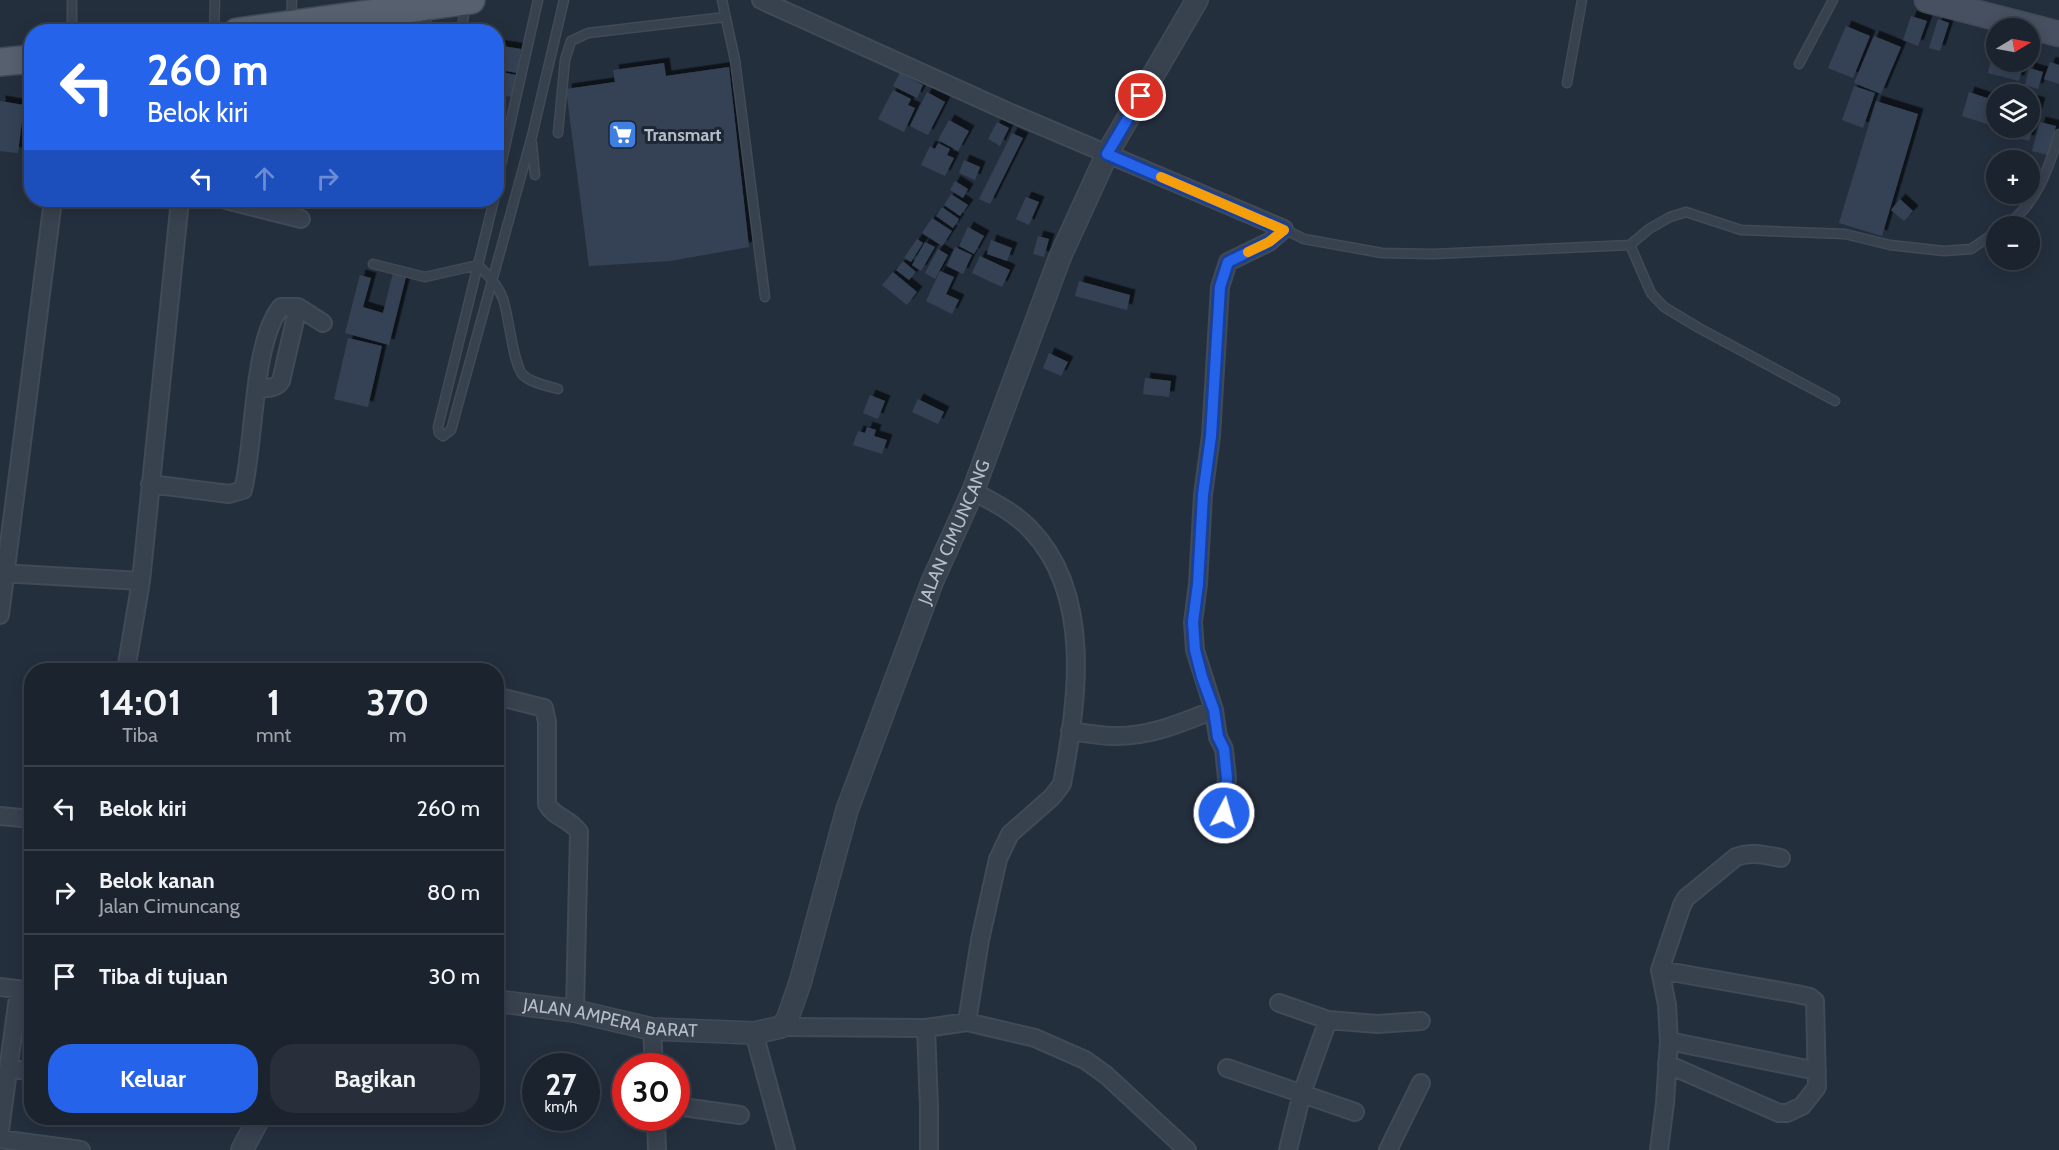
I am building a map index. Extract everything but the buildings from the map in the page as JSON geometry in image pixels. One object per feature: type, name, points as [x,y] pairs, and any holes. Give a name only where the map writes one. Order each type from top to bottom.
[{"type":"main road","points":[[265,24],[292,12],[372,14],[426,19],[471,0]]},
{"type":"main road","points":[[1927,0],[2059,34]]},
{"type":"main road","points":[[0,62],[24,59]]},
{"type":"street","points":[[761,0],[1011,113],[1284,230],[1269,242],[1228,262],[1220,287],[1211,436],[1203,495],[1198,584],[1193,622],[1195,650],[1214,710],[1218,737],[1224,749],[1227,778],[1224,813]]},
{"type":"street","name":"JALAN CIMUNCANG","points":[[781,1027],[787,1020],[800,983],[846,810],[932,582],[973,491],[1060,257],[1107,154],[1197,0]]},
{"type":"street","points":[[0,615],[3,574],[52,207]]},
{"type":"street","points":[[127,663],[141,580],[179,207]]},
{"type":"street","points":[[254,207],[301,219]]},
{"type":"street","points":[[150,484],[229,494],[236,494],[243,490],[266,339],[275,314],[281,307],[298,307],[323,323]]},
{"type":"street","points":[[258,389],[274,387],[281,381],[298,307]]},
{"type":"street","points":[[967,1022],[994,868],[1010,834],[1058,791],[1062,784],[1077,676],[1076,654],[1062,577],[1054,559],[1030,530],[1012,513],[973,491]]},
{"type":"street","points":[[3,574],[141,580]]},
{"type":"street","points":[[504,698],[544,708],[547,722],[547,804],[552,812],[574,824],[579,832],[575,1011]]},
{"type":"street","points":[[1070,731],[1111,736],[1132,735],[1165,729],[1214,710]]},
{"type":"street","points":[[0,816],[24,818]]},
{"type":"street","points":[[1659,1150],[1669,1041],[1667,1005],[1660,970],[1679,911],[1686,898],[1736,857],[1754,854],[1781,858]]},
{"type":"street","points":[[1660,970],[1810,997],[1815,1001],[1817,1088],[1809,1100],[1795,1111],[1779,1113],[1667,1064]]},
{"type":"street","points":[[0,987],[24,990]]},
{"type":"street","points":[[0,1130],[8,1069],[24,995]]},
{"type":"street","name":"JALAN AMPERA BARAT","points":[[504,1002],[575,1011],[652,1029],[754,1033]]},
{"type":"street","points":[[1279,1003],[1328,1020],[1377,1024],[1421,1022]]},
{"type":"street","points":[[1288,1150],[1302,1093],[1328,1020]]},
{"type":"street","points":[[786,1150],[754,1033],[781,1027],[926,1028],[967,1022],[1035,1038],[1085,1060],[1127,1092],[1158,1125],[1187,1150]]},
{"type":"street","points":[[926,1028],[929,1150]]},
{"type":"street","points":[[652,1029],[653,1053]]},
{"type":"street","points":[[1669,1041],[1817,1071]]},
{"type":"street","points":[[1227,1068],[1356,1112]]},
{"type":"street","points":[[8,1069],[24,1070]]},
{"type":"street","points":[[1388,1150],[1421,1083]]},
{"type":"street","points":[[690,1108],[740,1115]]},
{"type":"street","points":[[242,1150],[255,1125]]},
{"type":"street","points":[[656,1131],[657,1150]]},
{"type":"street","points":[[0,1139],[81,1150]]},
{"type":"lane","points":[[72,0],[72,24]]},
{"type":"lane","points":[[214,24],[215,0]]},
{"type":"lane","points":[[504,151],[538,0]]},
{"type":"lane","points":[[492,207],[438,427],[440,435],[446,436],[451,430],[532,136],[564,0]]},
{"type":"lane","points":[[722,0],[735,60],[765,297]]},
{"type":"lane","points":[[1567,83],[1582,0]]},
{"type":"lane","points":[[1799,64],[1833,0]]},
{"type":"lane","points":[[462,24],[466,1]]},
{"type":"lane","points":[[558,133],[565,60],[571,41],[588,33],[725,16]]},
{"type":"lane","points":[[2017,216],[2035,194],[2052,157],[2059,134]]},
{"type":"lane","points":[[532,136],[535,175]]},
{"type":"lane","points":[[1284,230],[1304,239],[1382,253],[1433,254],[1630,245],[1649,229],[1670,217],[1686,212],[1742,230],[1845,234],[1890,245],[1944,251],[1971,249],[1986,239]]},
{"type":"lane","points":[[1630,245],[1651,293],[1664,307],[1835,401]]},
{"type":"lane","points":[[373,264],[425,277],[478,265]]},
{"type":"lane","points":[[478,265],[492,279],[503,297],[516,364],[524,376],[558,389]]},
{"type":"slow traffic","points":[[1161,177],[1284,230],[1279,236],[1248,252]]},
{"type":"place","name":"Transmart","points":[[623,135]]},
{"type":"route","points":[[1141,96],[1107,154],[1284,230],[1269,242],[1228,262],[1220,287],[1211,436],[1203,495],[1198,584],[1193,622],[1195,650],[1214,710],[1218,737],[1224,749],[1227,778],[1224,813]]}]
